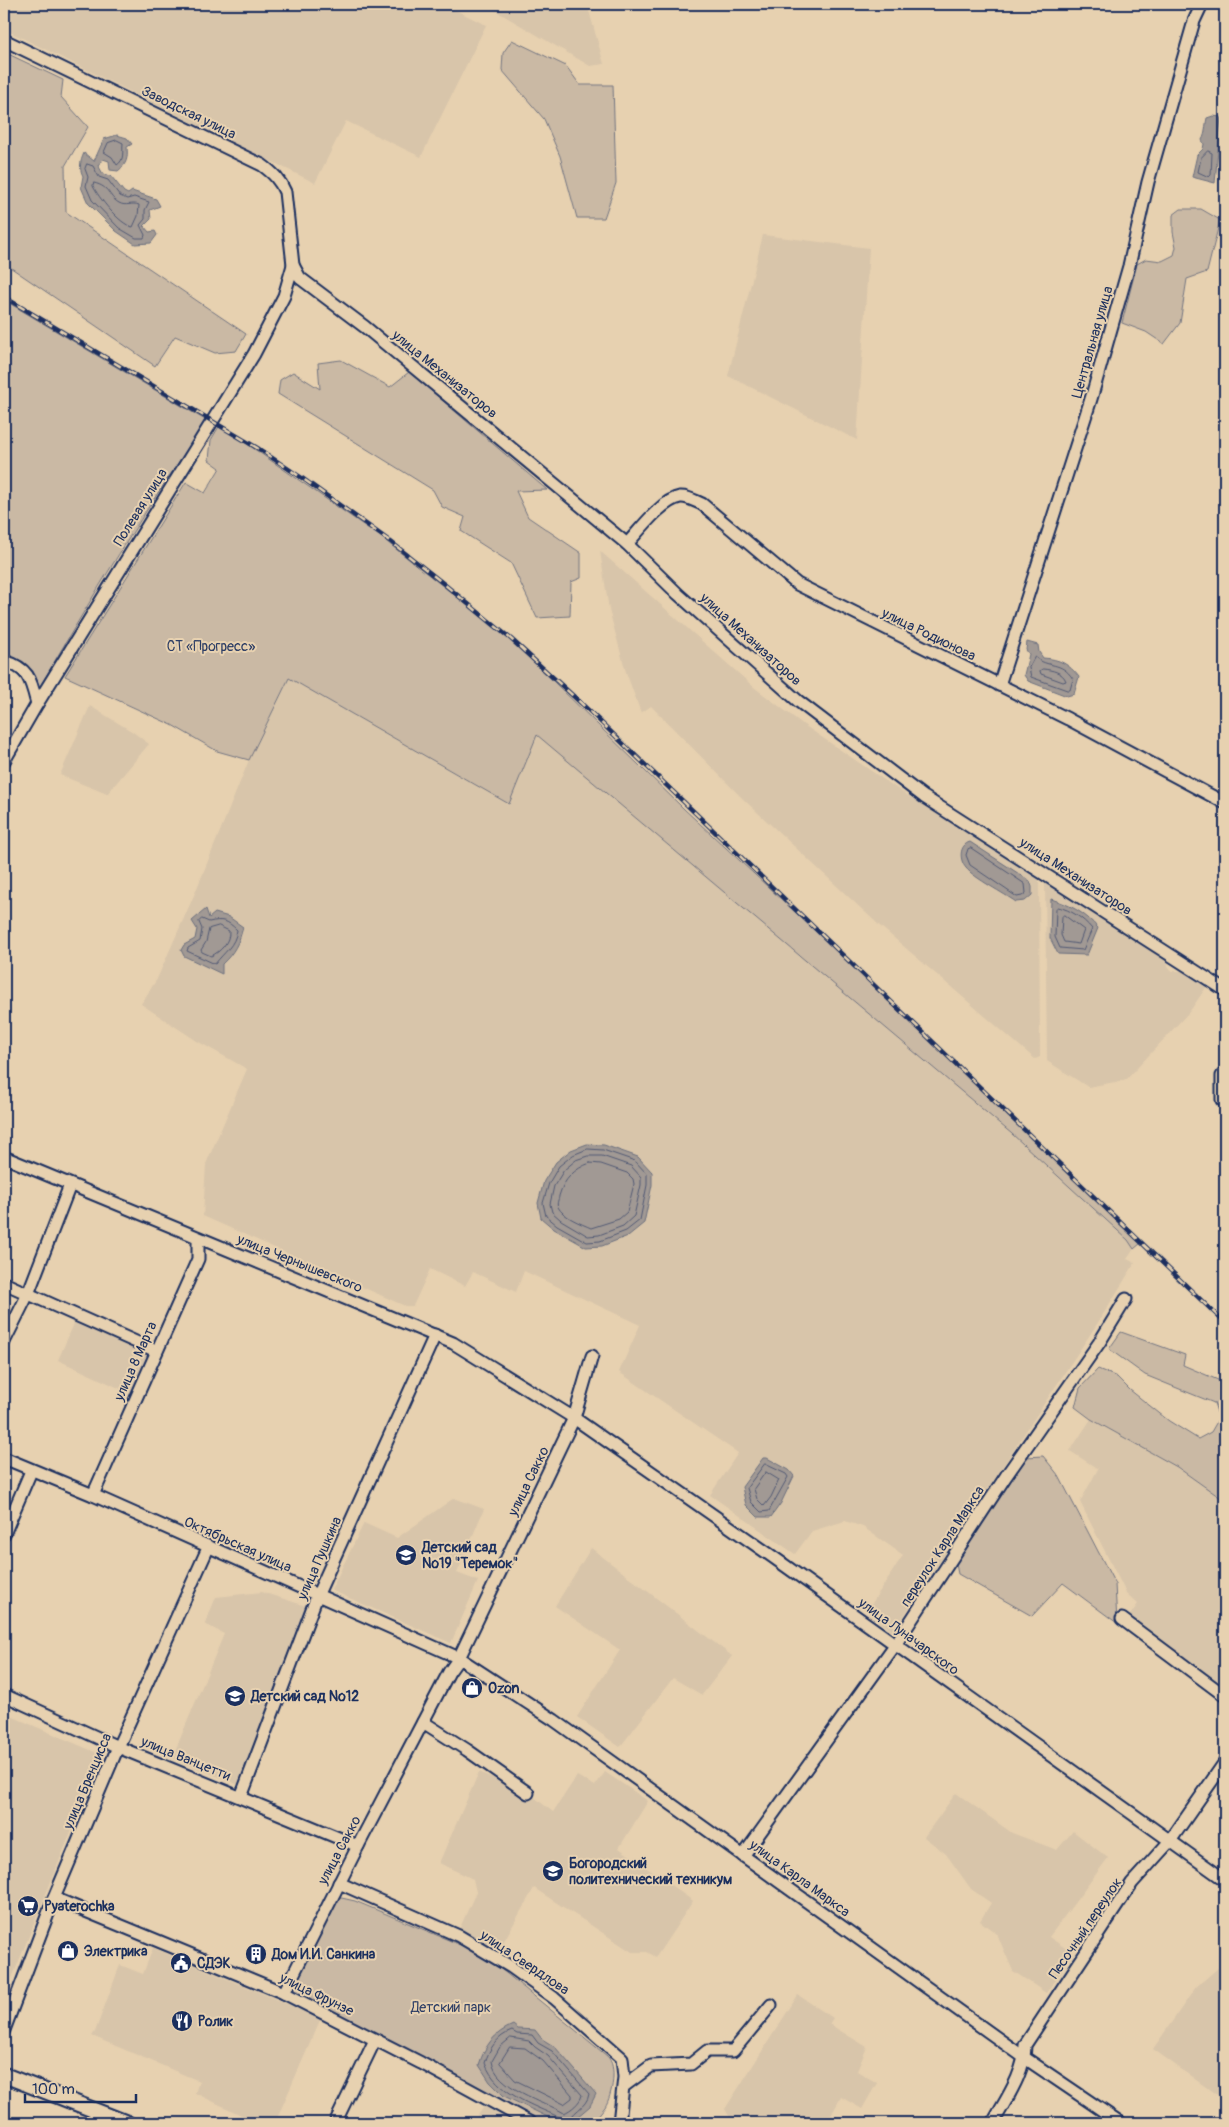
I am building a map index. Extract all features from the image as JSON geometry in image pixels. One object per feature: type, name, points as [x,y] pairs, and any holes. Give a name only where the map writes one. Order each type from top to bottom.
[{"type":"main road","points":[[4,2075],[127,2123]]},
{"type":"street","name":"Центральная улица","points":[[999,685],[1091,400],[1129,266],[1148,182],[1194,21],[1202,4]]},
{"type":"street","name":"Заводская улица","points":[[4,40],[262,165],[274,174],[285,192],[293,266]]},
{"type":"street","name":"улица Механизаторов","points":[[293,266],[300,278],[365,327],[628,544],[678,594],[798,701],[924,797],[1225,990]]},
{"type":"street","name":"Полевая улица","points":[[4,761],[37,704],[254,354],[284,296],[293,266]]},
{"type":"street","name":"улица Родионова","points":[[628,544],[661,508],[670,501],[680,497],[689,498],[702,504],[797,584],[1068,718],[1225,803]]},
{"type":"street","points":[[4,661],[14,664],[25,671],[31,682],[37,704]]},
{"type":"street","points":[[1225,1072],[1222,1076],[1222,1100],[1225,1102]]},
{"type":"street","name":"улица Чернышевского","points":[[4,1157],[453,1343],[574,1418]]},
{"type":"street","points":[[4,1342],[28,1294],[70,1185]]},
{"type":"street","name":"улица 8 Марта","points":[[93,1495],[198,1258],[198,1238]]},
{"type":"street","points":[[4,1284],[156,1351]]},
{"type":"street","name":"переулок Карла Маркса","points":[[743,1856],[895,1645],[1006,1476],[1099,1343],[1126,1299]]},
{"type":"street","name":"улица Пушкина","points":[[241,1797],[317,1596],[434,1336]]},
{"type":"street","name":"улица Сакко","points":[[284,1993],[358,1846],[449,1672],[459,1658],[574,1418],[592,1356]]},
{"type":"street","name":"улица Луначарского","points":[[574,1418],[1225,1880]]},
{"type":"street","name":"Октябрьская улица","points":[[4,1458],[30,1471],[93,1495],[208,1548],[459,1658]]},
{"type":"street","points":[[4,1534],[30,1471]]},
{"type":"street","name":"улица Бренцисса","points":[[4,2030],[54,1898],[118,1747],[208,1548]]},
{"type":"street","points":[[1122,1619],[1225,1696]]},
{"type":"street","name":"улица Карла Маркса","points":[[459,1658],[554,1720],[1025,2058],[1121,2123]]},
{"type":"street","name":"улица Ванцетти","points":[[4,1695],[118,1747],[358,1846]]},
{"type":"street","points":[[423,1722],[528,1793]]},
{"type":"street","name":"Песочный переулок","points":[[993,2123],[1021,2072],[1025,2058],[1025,2045],[1132,1883],[1170,1841],[1225,1762]]},
{"type":"street","name":"улица Свердлова","points":[[339,1883],[450,1932],[511,1967],[554,1998],[622,2058],[624,2086],[618,2123]]},
{"type":"street","name":"улица Фрунзе","points":[[54,1898],[284,1993],[429,2067],[530,2123]]},
{"type":"street","points":[[624,2086],[651,2066],[691,2064],[707,2051],[733,2051],[771,2005]]},
{"type":"street","points":[[335,2123],[375,2040]]},
{"type":"shaded area","points":[[4,4],[443,4],[486,25],[421,157],[346,121],[315,183],[4,29]]},
{"type":"shaded area","points":[[484,4],[587,4],[604,64],[590,66]]},
{"type":"shaded area","points":[[763,235],[869,248],[857,440],[728,376]]},
{"type":"shaded area","points":[[600,551],[755,688],[804,725],[899,790],[1039,877],[1040,1057],[1035,1059],[880,926],[741,797],[651,706],[641,713],[626,672],[609,610]]},
{"type":"shaded area","points":[[289,678],[508,804],[537,734],[1012,1134],[1128,1240],[1134,1249],[1127,1259],[1135,1263],[1097,1324],[893,1632],[867,1611],[903,1555],[863,1527],[845,1521],[812,1531],[795,1554],[710,1495],[738,1453],[619,1372],[640,1325],[524,1271],[516,1292],[473,1272],[465,1286],[430,1269],[413,1306],[405,1306],[203,1216],[206,1164],[247,1069],[197,1041],[141,1004],[157,979],[195,893],[249,760]]},
{"type":"shaded area","points":[[90,706],[149,744],[107,794],[60,775]]},
{"type":"shaded area","points":[[1045,881],[1167,960],[1168,966],[1172,971],[1181,971],[1207,986],[1190,1011],[1126,1080],[1088,1087],[1047,1061]]},
{"type":"shaded area","points":[[76,1319],[149,1352],[132,1394],[58,1360]]},
{"type":"shaded area","points":[[1091,1419],[1177,1467],[1225,1501],[1225,1690],[1128,1618],[1138,1604],[1126,1593],[1080,1502],[1098,1469],[1070,1451]]},
{"type":"shaded area","name":"Детский сад №19 \"Теремок\"","points":[[454,1498],[484,1509],[457,1573],[478,1581],[451,1643],[331,1590],[364,1523],[397,1538]]},
{"type":"shaded area","points":[[591,1548],[732,1656],[702,1695],[673,1678],[620,1747],[577,1717],[620,1650],[555,1606]]},
{"type":"shaded area","name":"Детский сад №12","points":[[262,1592],[306,1606],[239,1785],[172,1758],[224,1634],[205,1624],[216,1597]]},
{"type":"shaded area","points":[[4,1713],[102,1755],[4,1998]]},
{"type":"shaded area","name":"Богородский политехнический техникум","points":[[479,1772],[502,1782],[529,1801],[534,1797],[553,1812],[577,1776],[595,1786],[605,1772],[648,1801],[619,1848],[693,1901],[656,1957],[647,1952],[632,1952],[534,1888],[500,1948],[458,1932],[476,1892],[473,1879],[439,1863]]},
{"type":"shaded area","points":[[956,1793],[1012,1833],[1057,1850],[1073,1831],[1108,1858],[1049,1937],[1074,1954],[1046,1993],[1013,1971],[997,1934],[980,1921],[991,1903],[971,1889],[946,1854],[924,1837]]},
{"type":"shaded area","points":[[153,1948],[321,2018],[275,2123],[258,2123],[195,2093],[199,2081],[92,2036],[120,1965],[143,1974]]},
{"type":"shaded area","points":[[1225,1962],[1225,2084],[1217,2095],[1153,2049],[1196,1987]]},
{"type":"shaded area","points":[[798,1995],[833,2018],[829,2024],[867,2047],[857,2071],[877,2083],[862,2109],[841,2097],[827,2123],[733,2123],[725,2109]]},
{"type":"shaded area","points":[[487,2102],[521,2123],[473,2123]]},
{"type":"green space","points":[[512,40],[566,66],[580,85],[613,85],[616,183],[604,218],[577,218],[560,156],[544,119],[502,70],[503,53]]},
{"type":"green space","points":[[4,52],[63,80],[61,97],[88,127],[65,166],[66,212],[246,334],[236,351],[215,353],[175,336],[155,366],[4,263]]},
{"type":"green space","points":[[1181,209],[1201,209],[1220,220],[1207,272],[1187,279],[1180,323],[1164,344],[1146,332],[1122,323],[1137,264],[1146,259],[1162,261],[1174,255],[1176,247],[1173,232],[1173,215]]},
{"type":"green space","points":[[4,300],[207,421],[162,486],[78,621],[38,690],[26,668],[4,655]]},
{"type":"green space","points":[[341,360],[390,387],[409,372],[547,490],[516,491],[528,517],[581,553],[581,578],[571,582],[570,616],[537,618],[511,563],[461,531],[465,517],[442,507],[433,490],[278,394],[280,380],[293,372],[320,389],[318,363]]},
{"type":"green space","name":"СТ «Прогресс»","points":[[220,425],[382,538],[510,639],[683,808],[881,992],[1141,1243],[1134,1249],[1128,1240],[1012,1134],[537,735],[509,804],[289,678],[249,760],[217,751],[172,725],[65,676],[186,482],[205,493],[220,468],[209,460],[211,440]]},
{"type":"green space","points":[[1121,1332],[1185,1355],[1183,1365],[1225,1383],[1225,1501],[1177,1467],[1091,1419],[1075,1407],[1080,1388],[1098,1369],[1117,1377],[1130,1390],[1169,1421],[1198,1439],[1211,1432],[1219,1418],[1214,1403],[1145,1375],[1109,1349]]},
{"type":"green space","points":[[1043,1456],[1059,1476],[1115,1584],[1117,1623],[1063,1583],[1032,1616],[958,1574],[956,1564],[1026,1457]]},
{"type":"green space","name":"Детский парк","points":[[337,1897],[355,1901],[475,1951],[490,1960],[607,2056],[612,2066],[612,2088],[605,2107],[592,2123],[539,2123],[292,1992],[291,1989]]},
{"type":"water","points":[[1213,116],[1221,117],[1215,183],[1192,177],[1197,155],[1203,149],[1204,144],[1202,140],[1207,118]]},
{"type":"water","points":[[117,135],[127,138],[132,144],[127,147],[125,163],[118,171],[110,170],[109,161],[103,159],[98,165],[103,174],[111,176],[124,192],[128,194],[132,191],[156,199],[160,206],[150,210],[151,219],[144,226],[149,232],[155,231],[157,235],[151,243],[135,244],[116,231],[88,203],[81,187],[83,176],[80,165],[84,153],[94,161],[104,139]]},
{"type":"water","points":[[1027,642],[1038,645],[1039,652],[1043,658],[1059,661],[1075,672],[1079,677],[1074,694],[1067,696],[1028,681],[1024,675],[1029,654],[1026,650]]},
{"type":"water","points":[[970,842],[1030,881],[1032,895],[1025,901],[1016,902],[970,872],[962,861],[961,853],[964,846]]},
{"type":"water","points":[[1051,899],[1077,910],[1098,928],[1087,955],[1058,954],[1050,938]]},
{"type":"water","points":[[206,909],[209,918],[215,913],[229,917],[243,927],[240,938],[230,956],[222,964],[222,974],[184,956],[181,950],[184,945],[195,939],[197,929],[192,921]]},
{"type":"water","points":[[587,1144],[604,1145],[638,1157],[652,1172],[652,1185],[644,1223],[628,1236],[602,1246],[586,1247],[554,1229],[541,1218],[538,1203],[544,1181],[556,1162],[571,1150]]},
{"type":"water","points":[[763,1458],[767,1458],[789,1470],[794,1476],[781,1503],[771,1517],[758,1517],[746,1505],[742,1487]]},
{"type":"water","points":[[513,2025],[518,2029],[535,2030],[542,2039],[555,2047],[596,2094],[590,2106],[570,2123],[558,2122],[504,2096],[490,2082],[479,2065],[484,2051],[491,2040]]},
{"type":"railway","points":[[4,297],[259,449],[302,478],[391,542],[511,639],[582,704],[1225,1323]]},
{"type":"place","name":"Детский сад №19 \"Теремок\"","points":[[406,1555]]},
{"type":"place","name":"Ozon","points":[[472,1688]]},
{"type":"place","name":"Детский сад №12","points":[[235,1696]]},
{"type":"place","name":"Богородский политехнический техникум","points":[[553,1871]]},
{"type":"place","name":"Pyaterochka","points":[[28,1906]]},
{"type":"place","name":"Электрика","points":[[68,1951]]},
{"type":"place","name":"Дом И.И. Санкина","points":[[256,1954]]},
{"type":"place","name":"СДЭК","points":[[181,1963]]},
{"type":"place","name":"Ролик","points":[[182,2021]]}]
